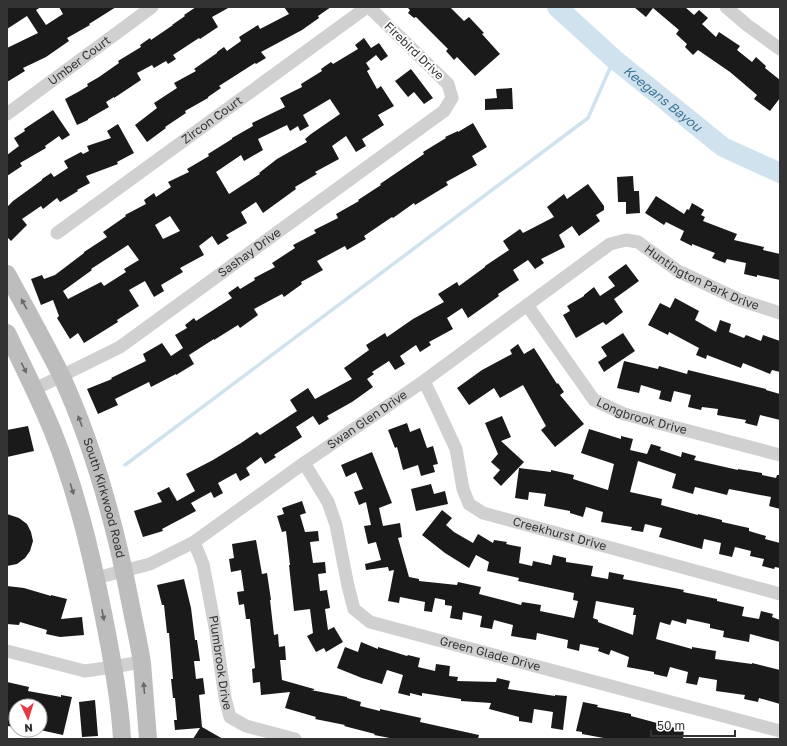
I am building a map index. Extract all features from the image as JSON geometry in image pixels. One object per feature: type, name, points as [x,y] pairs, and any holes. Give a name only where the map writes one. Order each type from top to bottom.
[{"type":"main road","name":"South Kirkwood Road","points":[[7,274],[34,322],[61,376],[80,420],[98,471],[124,571],[141,662],[148,739]]},
{"type":"main road","points":[[7,333],[35,389],[53,433],[73,490],[96,578],[113,667],[122,739]]},
{"type":"street","name":"Umber Court","points":[[7,114],[152,7]]},
{"type":"street","name":"Firebird Drive","points":[[368,7],[448,84],[452,98]]},
{"type":"street","name":"Zircon Court","points":[[57,233],[368,7]]},
{"type":"street","points":[[726,7],[746,25],[780,49]]},
{"type":"street","name":"Sashay Drive","points":[[35,389],[120,347],[444,110],[452,98]]},
{"type":"street","name":"Swan Glen Drive","points":[[96,578],[150,564],[194,542],[304,463],[424,381],[610,244],[626,240]]},
{"type":"street","name":"Huntington Park Drive","points":[[626,240],[638,242],[678,271],[740,300],[780,313]]},
{"type":"street","name":"Longbrook Drive","points":[[527,305],[594,400],[624,414],[780,456]]},
{"type":"street","name":"Creekhurst Drive","points":[[424,381],[456,450],[462,488],[469,504],[483,513],[780,594]]},
{"type":"street","name":"Green Glade Drive","points":[[304,463],[328,502],[336,525],[354,609],[370,622],[780,731]]},
{"type":"street","name":"Plumbrook Drive","points":[[194,542],[203,564],[215,627],[225,698],[230,717],[246,726],[295,739]]},
{"type":"street","points":[[7,651],[85,671],[141,662]]},
{"type":"building","points":[[7,7],[41,7],[36,10],[46,25],[63,14],[59,7],[116,7],[89,24],[90,25],[67,38],[69,41],[46,57],[23,68],[25,71],[7,82],[7,48],[38,33],[27,16],[7,29]]},
{"type":"building","points":[[196,7],[230,7],[212,17],[218,27],[173,55],[176,59],[168,64],[166,61],[154,68],[152,65],[137,73],[141,80],[106,102],[109,107],[77,125],[65,99],[88,86],[87,84],[119,63],[118,61],[141,47],[140,45],[150,38],[151,40],[173,25]]},
{"type":"building","points":[[284,7],[331,7],[302,30],[261,52],[266,58],[256,64],[255,63],[219,86],[221,88],[208,98],[185,111],[186,113],[165,127],[166,128],[147,142],[135,125],[157,108],[154,103],[177,88],[174,83],[196,71],[194,69],[224,47],[227,51],[241,41],[239,37],[258,25],[260,29],[289,14]]},
{"type":"building","points":[[407,7],[450,7],[464,21],[469,17],[484,33],[482,34],[500,54],[475,76],[457,57],[454,60],[446,51],[448,49],[416,17],[414,18],[408,13],[410,10]]},
{"type":"building","points":[[634,7],[685,7],[694,15],[699,10],[708,18],[702,24],[716,37],[719,32],[740,46],[737,50],[752,62],[756,57],[766,66],[765,68],[780,80],[780,98],[770,111],[754,99],[757,95],[730,72],[698,50],[693,55],[685,47],[687,44],[676,34],[679,30],[653,8],[646,17]]},
{"type":"building","points":[[364,38],[371,48],[379,43],[388,56],[381,61],[376,55],[366,63],[370,69],[367,71],[377,89],[381,86],[394,106],[378,115],[384,125],[362,139],[366,146],[356,152],[346,136],[332,146],[339,159],[315,172],[317,174],[295,187],[296,189],[263,213],[256,202],[241,212],[247,223],[226,235],[229,238],[218,245],[212,236],[199,246],[204,255],[180,268],[183,272],[161,285],[164,291],[154,297],[145,281],[129,290],[139,306],[117,320],[118,322],[84,343],[78,333],[70,339],[57,318],[59,316],[53,300],[41,305],[31,279],[42,275],[44,279],[55,275],[84,252],[107,237],[103,232],[126,216],[125,215],[146,204],[144,200],[154,193],[156,197],[171,187],[168,182],[189,172],[187,169],[209,156],[208,154],[232,138],[253,126],[252,123],[285,107],[280,98],[302,87],[301,84],[322,71],[321,69],[331,62],[333,64],[358,49],[355,45]],"holes":[[[330,99],[340,114],[305,139],[307,142],[277,159],[259,173],[260,174],[229,194],[216,172],[241,155],[244,161],[263,150],[258,139],[287,125],[290,131],[298,126],[300,131],[309,126],[303,115]],[[170,216],[180,231],[163,239],[155,225]],[[128,245],[139,260],[124,269],[126,272],[104,286],[101,282],[68,299],[63,291],[92,270],[91,269]]]},
{"type":"building","points":[[411,69],[433,98],[424,104],[414,92],[408,97],[395,81]]},
{"type":"building","points":[[512,88],[513,109],[485,110],[485,99],[497,98],[496,89]]},
{"type":"building","points":[[53,110],[70,135],[62,140],[59,136],[45,146],[46,148],[20,163],[22,166],[7,176],[7,155],[19,146],[14,138],[25,131],[24,129]]},
{"type":"building","points":[[473,123],[487,147],[472,156],[477,165],[446,182],[448,185],[415,205],[414,203],[393,218],[392,217],[364,236],[366,239],[347,250],[345,246],[317,261],[323,270],[301,282],[302,284],[284,297],[282,294],[254,309],[258,315],[240,328],[238,325],[189,355],[194,364],[176,375],[151,387],[149,382],[115,399],[118,405],[98,414],[87,389],[112,379],[111,378],[146,361],[143,354],[162,343],[171,356],[183,348],[175,335],[187,328],[185,325],[194,318],[196,321],[232,298],[228,293],[238,286],[240,289],[255,280],[254,278],[275,267],[272,263],[295,248],[293,245],[316,233],[314,230],[338,218],[336,214],[359,201],[358,200],[381,185],[380,184],[424,154],[423,152],[446,138],[445,137],[458,132]]},
{"type":"building","points":[[118,124],[134,153],[117,162],[118,164],[86,176],[90,183],[60,202],[57,198],[43,209],[41,206],[22,219],[27,225],[11,241],[7,237],[7,207],[51,173],[54,177],[68,168],[64,161],[81,152],[83,154],[89,151],[87,146],[111,138],[107,131]]},
{"type":"building","points":[[633,176],[634,191],[639,191],[640,213],[626,214],[626,202],[618,202],[617,177]]},
{"type":"building","points":[[588,184],[604,206],[604,210],[596,215],[600,221],[579,236],[572,226],[559,235],[565,247],[541,259],[544,263],[535,269],[528,260],[513,270],[519,280],[498,294],[499,296],[468,318],[462,308],[447,318],[453,329],[429,342],[431,345],[420,352],[416,345],[400,356],[405,364],[395,370],[389,361],[372,372],[374,374],[367,379],[373,387],[352,402],[327,416],[329,419],[319,425],[313,416],[296,427],[302,437],[274,455],[276,457],[265,464],[261,457],[246,468],[250,475],[240,481],[236,473],[218,483],[223,493],[214,498],[211,492],[191,503],[196,511],[162,529],[163,531],[143,537],[134,511],[162,502],[157,493],[169,487],[177,501],[195,491],[186,474],[213,460],[257,432],[260,435],[297,411],[290,400],[308,388],[315,399],[352,379],[344,368],[369,350],[366,345],[385,333],[387,337],[413,319],[444,302],[438,294],[457,282],[459,286],[509,250],[503,241],[520,229],[523,233],[554,217],[547,207],[564,194],[567,199]]},
{"type":"building","points":[[656,196],[684,214],[687,209],[689,210],[692,203],[704,210],[701,215],[705,217],[703,221],[737,234],[734,240],[764,247],[763,250],[780,254],[780,280],[744,274],[746,263],[727,259],[725,263],[712,258],[715,253],[692,244],[692,246],[680,240],[684,231],[666,222],[664,225],[645,213]]},
{"type":"building","points":[[626,264],[639,281],[614,299],[623,312],[606,325],[603,322],[576,338],[563,315],[570,311],[567,306],[584,296],[594,287],[600,296],[615,286],[608,277]]},
{"type":"building","points":[[675,298],[699,311],[695,320],[716,332],[720,320],[731,324],[729,332],[744,338],[746,335],[761,341],[763,335],[780,341],[780,372],[772,370],[770,374],[743,363],[741,368],[707,355],[706,359],[696,355],[699,348],[669,332],[668,335],[648,325],[660,303],[670,308]]},
{"type":"building","points":[[623,333],[635,351],[604,372],[598,362],[607,356],[601,347]]},
{"type":"building","points":[[518,344],[524,354],[534,348],[557,384],[558,383],[564,392],[560,395],[584,424],[555,447],[541,430],[546,426],[523,385],[500,398],[494,388],[469,405],[457,388],[482,370],[512,354],[510,350]]},
{"type":"building","points":[[624,361],[658,369],[659,366],[687,374],[688,370],[766,389],[780,394],[780,420],[760,415],[757,426],[745,423],[746,420],[717,415],[718,409],[702,407],[701,410],[688,407],[691,395],[674,391],[671,402],[659,399],[661,391],[641,385],[639,393],[617,388]]},
{"type":"building","points":[[502,416],[511,437],[501,441],[524,462],[501,486],[493,478],[500,470],[491,462],[498,454],[485,423]]},
{"type":"building","points":[[407,423],[410,432],[420,428],[427,448],[433,446],[438,464],[433,465],[435,472],[421,476],[418,465],[403,470],[397,447],[395,448],[388,430]]},
{"type":"building","points":[[28,426],[34,451],[7,457],[7,430]]},
{"type":"building","points":[[589,429],[621,439],[621,436],[633,439],[630,450],[647,454],[651,444],[661,447],[660,450],[681,457],[682,452],[696,456],[694,460],[738,470],[762,473],[762,475],[776,478],[777,475],[780,475],[780,509],[769,506],[771,497],[729,489],[727,495],[695,487],[693,494],[672,488],[676,474],[638,461],[630,492],[662,499],[661,505],[749,528],[749,531],[766,536],[765,539],[780,543],[780,568],[775,567],[774,569],[762,566],[764,559],[750,556],[751,551],[735,547],[732,557],[719,554],[721,543],[704,539],[702,549],[659,537],[662,528],[645,524],[643,532],[631,530],[632,527],[601,522],[603,512],[586,507],[583,517],[570,513],[570,511],[544,506],[546,494],[529,492],[528,500],[515,498],[519,468],[551,472],[551,470],[574,475],[573,479],[608,490],[614,464],[581,453]]},
{"type":"building","points":[[372,452],[392,503],[379,508],[383,526],[400,523],[402,537],[398,538],[409,577],[419,579],[419,581],[457,585],[458,582],[481,587],[479,594],[521,605],[522,602],[541,605],[540,611],[574,618],[578,601],[573,600],[574,593],[518,581],[519,578],[487,571],[489,562],[476,555],[469,568],[445,553],[422,535],[442,510],[452,518],[446,525],[454,532],[473,543],[478,534],[493,543],[494,540],[507,542],[506,544],[521,547],[519,563],[532,566],[533,561],[551,565],[553,555],[566,558],[566,562],[593,566],[591,576],[608,579],[609,572],[624,575],[623,579],[684,590],[683,592],[717,599],[717,601],[744,607],[742,616],[759,619],[761,611],[773,614],[772,617],[780,620],[780,642],[750,634],[749,642],[723,637],[724,631],[710,628],[710,624],[687,619],[686,624],[672,620],[670,625],[660,622],[656,639],[692,649],[692,647],[716,651],[715,659],[752,663],[780,670],[780,704],[759,698],[758,702],[744,699],[745,695],[716,691],[717,680],[699,677],[697,685],[686,683],[688,672],[670,667],[667,677],[654,674],[654,672],[627,667],[629,657],[611,650],[609,655],[598,651],[599,648],[580,644],[579,651],[567,648],[568,640],[537,633],[536,640],[511,636],[513,625],[494,620],[492,629],[480,627],[482,616],[463,612],[462,620],[450,618],[452,606],[445,605],[445,600],[435,598],[432,612],[424,611],[425,602],[400,597],[399,603],[388,601],[394,570],[389,571],[388,567],[366,570],[365,564],[381,560],[376,542],[368,544],[364,526],[371,525],[366,502],[359,505],[354,492],[363,489],[356,472],[346,477],[341,465]],"holes":[[[596,601],[634,608],[633,615],[636,615],[633,635],[598,622],[598,620],[593,618]]]},
{"type":"building","points":[[431,484],[434,494],[445,491],[448,504],[416,511],[411,489]]},
{"type":"building","points":[[302,501],[306,513],[300,515],[305,532],[318,531],[319,541],[310,542],[313,563],[325,562],[326,573],[318,574],[320,591],[327,590],[330,608],[325,609],[328,630],[334,627],[343,642],[326,652],[324,648],[316,652],[307,636],[313,633],[310,609],[294,611],[286,531],[282,532],[277,516],[284,514],[282,508]]},
{"type":"building","points":[[7,514],[19,518],[27,524],[33,541],[30,551],[25,558],[17,564],[7,566]]},
{"type":"building","points":[[256,540],[262,574],[267,573],[274,635],[278,634],[279,647],[285,646],[286,660],[280,660],[282,680],[314,689],[311,690],[347,697],[361,702],[360,706],[421,718],[420,722],[479,735],[478,739],[395,739],[374,735],[375,734],[344,726],[345,725],[315,719],[316,717],[285,708],[290,692],[261,695],[260,682],[253,683],[252,669],[255,668],[250,619],[246,619],[244,604],[239,605],[237,592],[244,591],[241,570],[231,572],[229,559],[234,558],[232,544]]},
{"type":"building","points":[[184,579],[191,608],[195,640],[197,640],[200,661],[194,661],[196,679],[203,678],[205,694],[199,695],[202,727],[223,739],[193,739],[200,728],[175,730],[174,720],[177,720],[175,698],[173,698],[171,679],[173,679],[169,633],[167,633],[164,605],[162,605],[157,585]]},
{"type":"building","points":[[7,586],[24,588],[67,599],[61,619],[82,617],[84,635],[60,637],[46,634],[47,630],[20,622],[19,625],[7,624]]},
{"type":"building","points":[[361,642],[378,649],[378,647],[407,656],[420,658],[418,667],[435,671],[436,664],[450,666],[449,676],[458,677],[457,681],[496,682],[497,678],[510,681],[508,689],[555,696],[567,696],[563,730],[551,728],[553,712],[534,709],[532,723],[519,721],[519,717],[489,709],[491,703],[461,701],[461,699],[422,693],[422,696],[410,693],[410,696],[398,693],[403,675],[387,670],[382,684],[337,668],[345,647],[358,652]]},
{"type":"building","points":[[7,682],[29,687],[28,691],[61,697],[61,695],[72,697],[63,735],[48,732],[48,698],[8,698],[7,726]]},
{"type":"building","points":[[95,700],[98,736],[82,737],[79,702]]},
{"type":"building","points":[[583,702],[598,705],[597,707],[631,714],[631,716],[657,723],[656,725],[684,729],[683,739],[609,739],[582,734],[582,732],[576,731]]},
{"type":"waterway","name":"Keegans Bayou","points":[[557,7],[614,59],[723,147],[780,173]]},
{"type":"waterway","points":[[125,465],[588,118],[614,59]]}]
